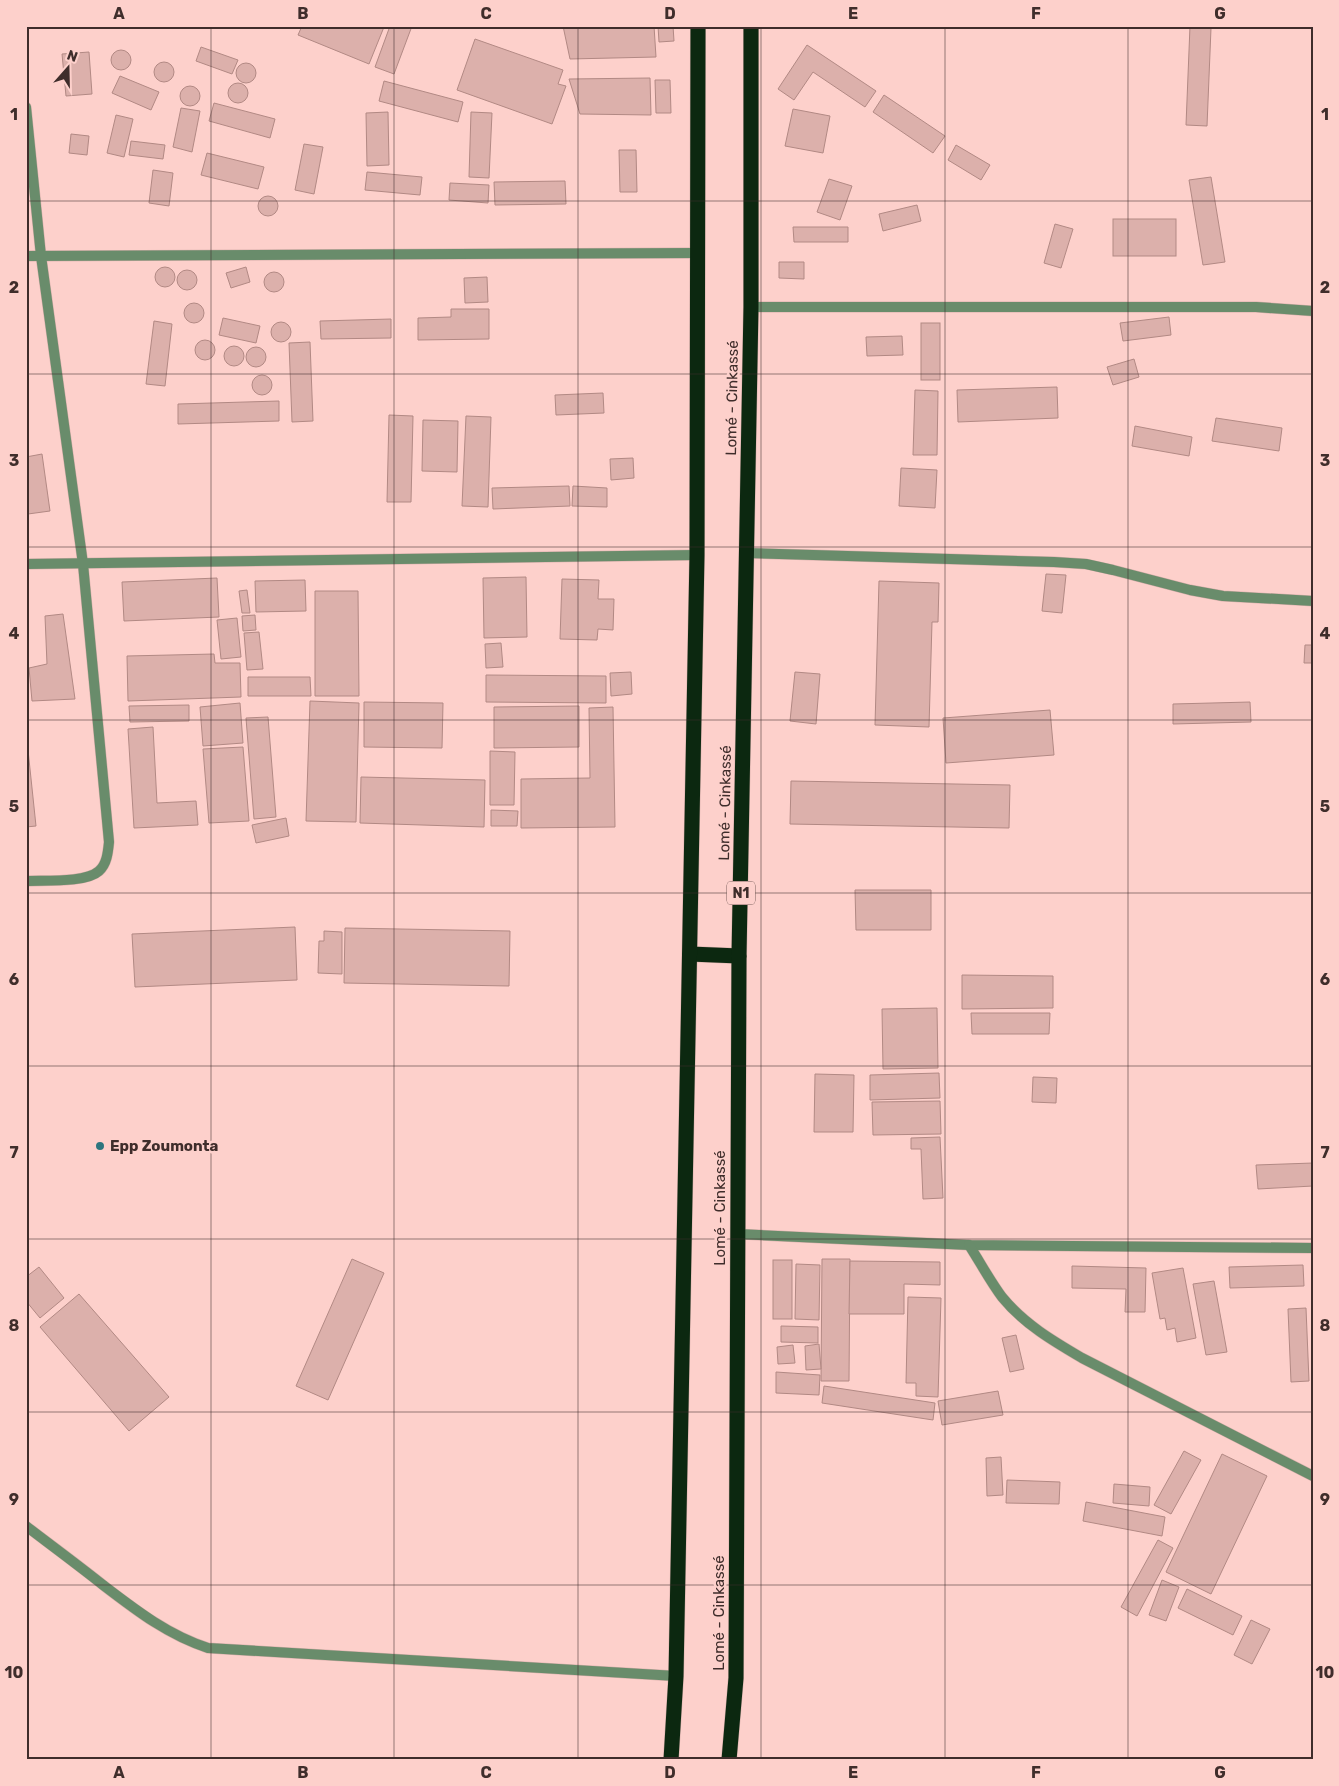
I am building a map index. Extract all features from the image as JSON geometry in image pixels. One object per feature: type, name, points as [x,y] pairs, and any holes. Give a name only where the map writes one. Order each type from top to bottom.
[{"type":"highway","points":[[671,1760],[676,1676],[697,554],[698,26]]},
{"type":"highway","name":"Lomé - Cinkassé","points":[[728,1760],[736,1678],[740,956],[751,307],[751,26]]},
{"type":"highway","points":[[690,954],[740,956]]},
{"type":"street","points":[[26,107],[42,256],[83,564],[109,842],[108,857],[99,871],[81,879],[26,881]]},
{"type":"street","points":[[26,256],[697,253]]},
{"type":"street","points":[[751,307],[1256,307],[1313,311]]},
{"type":"street","points":[[746,553],[1086,564],[1190,590],[1223,596],[1313,601]]},
{"type":"street","points":[[26,564],[697,554]]},
{"type":"street","points":[[738,1234],[969,1245],[1313,1248]]},
{"type":"street","points":[[969,1245],[1002,1297],[1025,1321],[1046,1337],[1082,1358],[1313,1476]]},
{"type":"street","points":[[26,1526],[160,1626],[185,1640],[208,1648],[243,1652],[676,1676]]},
{"type":"building","points":[[302,26],[384,27],[369,64],[298,35]]},
{"type":"building","points":[[390,26],[412,26],[394,74],[375,67]]},
{"type":"building","points":[[563,26],[654,26],[656,57],[570,59]]},
{"type":"building","points":[[658,26],[673,26],[674,41],[659,42]]},
{"type":"building","points":[[1190,26],[1211,28],[1207,126],[1186,125]]},
{"type":"building","points":[[475,39],[563,70],[558,84],[566,86],[552,124],[457,90]]},
{"type":"building","points":[[807,45],[876,91],[865,107],[813,72],[794,100],[778,89]]},
{"type":"building","points":[[201,47],[238,60],[232,74],[196,61]]},
{"type":"building","points":[[121,50],[128,53],[131,60],[128,67],[121,70],[114,67],[111,60],[114,53]]},
{"type":"building","points":[[89,52],[92,94],[66,96],[62,54]]},
{"type":"building","points":[[164,62],[171,65],[174,72],[171,79],[164,82],[157,79],[154,72],[157,65]]},
{"type":"building","points":[[246,63],[253,66],[256,73],[253,80],[246,83],[239,80],[236,73],[239,66]]},
{"type":"building","points":[[120,76],[159,92],[151,110],[112,93]]},
{"type":"building","points":[[650,78],[651,115],[580,114],[569,79]]},
{"type":"building","points":[[655,80],[670,80],[671,113],[656,113]]},
{"type":"building","points":[[384,81],[463,102],[458,122],[379,101]]},
{"type":"building","points":[[238,83],[245,86],[248,93],[245,100],[238,103],[231,100],[228,93],[231,86]]},
{"type":"building","points":[[190,86],[197,89],[200,96],[197,103],[190,106],[183,103],[180,96],[183,89]]},
{"type":"building","points":[[884,95],[945,136],[933,153],[873,112]]},
{"type":"building","points":[[214,103],[275,119],[270,138],[209,121]]},
{"type":"building","points":[[181,108],[200,111],[192,152],[173,147]]},
{"type":"building","points":[[793,109],[830,116],[823,153],[785,146]]},
{"type":"building","points":[[388,112],[389,165],[367,166],[366,113]]},
{"type":"building","points":[[471,112],[492,113],[489,178],[469,177]]},
{"type":"building","points":[[116,115],[133,119],[124,157],[107,153]]},
{"type":"building","points":[[71,134],[89,136],[87,155],[69,153]]},
{"type":"building","points":[[131,141],[165,145],[163,159],[129,155]]},
{"type":"building","points":[[304,144],[323,147],[314,194],[295,190]]},
{"type":"building","points":[[956,145],[990,165],[981,180],[948,160]]},
{"type":"building","points":[[619,150],[636,150],[637,192],[620,192]]},
{"type":"building","points":[[207,153],[264,167],[258,189],[201,175]]},
{"type":"building","points":[[153,170],[173,173],[169,206],[149,203]]},
{"type":"building","points":[[367,172],[422,177],[420,195],[365,190]]},
{"type":"building","points":[[1211,177],[1225,262],[1203,265],[1189,180]]},
{"type":"building","points":[[829,179],[852,186],[840,220],[817,212]]},
{"type":"building","points":[[565,181],[566,204],[495,205],[494,182]]},
{"type":"building","points":[[450,183],[489,185],[488,203],[449,200]]},
{"type":"building","points":[[268,196],[275,199],[278,206],[275,213],[268,216],[261,213],[258,206],[261,199]]},
{"type":"building","points":[[917,205],[921,221],[883,231],[879,214]]},
{"type":"building","points":[[1113,219],[1176,219],[1176,256],[1113,256]]},
{"type":"building","points":[[1055,224],[1073,229],[1061,268],[1044,263]]},
{"type":"building","points":[[793,227],[848,227],[848,242],[794,242]]},
{"type":"building","points":[[779,262],[804,262],[804,279],[779,278]]},
{"type":"building","points":[[165,267],[172,270],[175,277],[172,284],[165,287],[158,284],[155,277],[158,270]]},
{"type":"building","points":[[246,267],[250,282],[231,288],[226,273]]},
{"type":"building","points":[[187,270],[194,273],[197,280],[194,287],[187,290],[180,287],[177,280],[180,273]]},
{"type":"building","points":[[274,272],[281,275],[284,282],[281,289],[274,292],[267,289],[264,282],[267,275]]},
{"type":"building","points":[[487,277],[488,302],[465,303],[464,278]]},
{"type":"building","points":[[194,303],[201,306],[204,313],[201,320],[194,323],[187,320],[184,313],[187,306]]},
{"type":"building","points":[[451,309],[489,309],[489,339],[418,340],[418,318],[451,317]]},
{"type":"building","points":[[1169,317],[1171,335],[1123,341],[1120,323]]},
{"type":"building","points":[[223,318],[260,326],[256,343],[219,335]]},
{"type":"building","points":[[391,319],[391,338],[321,339],[320,321]]},
{"type":"building","points":[[154,321],[172,324],[165,386],[146,384]]},
{"type":"building","points":[[281,322],[288,325],[291,332],[288,339],[281,342],[274,339],[271,332],[274,325]]},
{"type":"building","points":[[921,323],[940,323],[940,380],[921,380]]},
{"type":"building","points":[[902,336],[903,355],[867,356],[866,337]]},
{"type":"building","points":[[205,340],[212,343],[215,350],[212,357],[205,360],[198,357],[195,350],[198,343]]},
{"type":"building","points":[[310,342],[313,421],[292,422],[289,343]]},
{"type":"building","points":[[234,346],[241,349],[244,356],[241,363],[234,366],[227,363],[224,356],[227,349]]},
{"type":"building","points":[[256,347],[263,350],[266,357],[263,364],[256,367],[249,364],[246,357],[249,350]]},
{"type":"building","points":[[1134,359],[1139,377],[1113,385],[1107,367]]},
{"type":"building","points":[[262,375],[269,378],[272,385],[269,392],[262,395],[255,392],[252,385],[255,378]]},
{"type":"building","points":[[1057,387],[1058,418],[958,422],[957,390]]},
{"type":"building","points":[[915,390],[938,391],[937,455],[913,455]]},
{"type":"building","points":[[603,393],[604,413],[556,415],[555,395]]},
{"type":"building","points":[[279,401],[279,421],[178,424],[178,404]]},
{"type":"building","points":[[389,415],[413,416],[411,502],[387,502]]},
{"type":"building","points":[[466,416],[491,417],[488,507],[462,506]]},
{"type":"building","points":[[1216,418],[1282,428],[1279,451],[1212,441]]},
{"type":"building","points":[[423,420],[458,421],[457,472],[422,471]]},
{"type":"building","points":[[1135,426],[1192,437],[1189,456],[1132,446]]},
{"type":"building","points":[[42,454],[50,511],[28,514],[26,501],[26,457]]},
{"type":"building","points":[[633,458],[634,478],[611,480],[610,459]]},
{"type":"building","points":[[901,468],[937,470],[935,508],[899,506]]},
{"type":"building","points":[[569,486],[570,506],[493,509],[492,488]]},
{"type":"building","points":[[573,486],[607,488],[607,507],[572,506]]},
{"type":"building","points":[[1046,574],[1066,575],[1062,613],[1042,611]]},
{"type":"building","points":[[526,577],[527,637],[484,638],[483,578]]},
{"type":"building","points":[[217,578],[219,617],[124,621],[122,582]]},
{"type":"building","points":[[562,579],[599,580],[598,599],[614,599],[613,630],[598,629],[597,640],[560,639]]},
{"type":"building","points":[[305,580],[306,611],[256,612],[255,581]]},
{"type":"building","points":[[879,581],[939,583],[938,622],[932,622],[929,727],[875,725]]},
{"type":"building","points":[[247,590],[250,613],[242,613],[239,591]]},
{"type":"building","points":[[315,591],[358,591],[359,696],[315,696]]},
{"type":"building","points":[[63,614],[75,699],[32,701],[29,668],[47,664],[45,616]]},
{"type":"building","points":[[255,615],[256,630],[243,631],[242,616]]},
{"type":"building","points":[[237,618],[241,657],[221,659],[217,620]]},
{"type":"building","points":[[259,632],[263,669],[247,670],[244,633]]},
{"type":"building","points":[[501,643],[503,667],[486,668],[485,644]]},
{"type":"building","points":[[1305,645],[1313,645],[1313,663],[1304,663]]},
{"type":"building","points":[[214,654],[215,663],[240,663],[241,697],[128,701],[127,656]]},
{"type":"building","points":[[631,672],[632,694],[611,696],[610,673]]},
{"type":"building","points":[[795,672],[820,674],[816,724],[790,721]]},
{"type":"building","points":[[486,675],[606,676],[606,703],[486,702]]},
{"type":"building","points":[[248,677],[310,677],[311,696],[248,696]]},
{"type":"building","points":[[310,701],[359,703],[356,822],[306,821]]},
{"type":"building","points":[[364,702],[443,703],[442,748],[364,747]]},
{"type":"building","points":[[1250,702],[1251,722],[1173,724],[1173,704]]},
{"type":"building","points":[[240,703],[243,743],[203,746],[200,707]]},
{"type":"building","points":[[189,705],[189,721],[130,722],[129,706]]},
{"type":"building","points":[[579,706],[579,747],[494,748],[494,707]]},
{"type":"building","points":[[613,707],[615,827],[521,828],[521,779],[590,778],[589,708]]},
{"type":"building","points":[[1050,710],[1054,755],[946,763],[943,718]]},
{"type":"building","points":[[268,717],[276,817],[254,819],[246,718]]},
{"type":"building","points":[[153,727],[157,803],[196,801],[198,825],[134,828],[128,729]]},
{"type":"building","points":[[26,731],[36,826],[26,827]]},
{"type":"building","points":[[243,747],[249,821],[209,823],[203,749]]},
{"type":"building","points":[[490,751],[515,752],[514,805],[490,805]]},
{"type":"building","points":[[361,777],[485,780],[484,827],[360,823]]},
{"type":"building","points":[[791,781],[1010,785],[1009,828],[790,824]]},
{"type":"building","points":[[491,810],[518,811],[517,826],[491,826]]},
{"type":"building","points":[[286,818],[289,836],[256,843],[252,825]]},
{"type":"building","points":[[855,890],[931,890],[931,930],[856,930]]},
{"type":"building","points":[[295,927],[297,980],[135,987],[132,934]]},
{"type":"building","points":[[345,928],[510,931],[509,986],[344,983]]},
{"type":"building","points":[[324,931],[342,932],[342,974],[318,973],[319,941],[324,941]]},
{"type":"building","points":[[962,975],[1053,976],[1053,1008],[962,1009]]},
{"type":"building","points":[[937,1008],[938,1068],[883,1069],[882,1009]]},
{"type":"building","points":[[971,1013],[1050,1013],[1049,1034],[972,1034]]},
{"type":"building","points":[[939,1073],[940,1098],[870,1100],[870,1075]]},
{"type":"building","points":[[815,1074],[854,1075],[853,1132],[814,1132]]},
{"type":"building","points":[[1033,1077],[1057,1078],[1056,1103],[1032,1102]]},
{"type":"building","points":[[940,1101],[941,1134],[873,1135],[872,1102]]},
{"type":"building","points":[[940,1137],[943,1198],[923,1199],[921,1149],[911,1149],[911,1138]]},
{"type":"building","points":[[1313,1163],[1313,1186],[1258,1189],[1256,1165]]},
{"type":"building","points":[[352,1259],[384,1273],[328,1400],[296,1386]]},
{"type":"building","points":[[822,1259],[850,1259],[849,1381],[821,1381]]},
{"type":"building","points":[[773,1260],[792,1260],[792,1319],[773,1319]]},
{"type":"building","points":[[850,1261],[940,1262],[940,1285],[904,1284],[904,1314],[849,1314]]},
{"type":"building","points":[[796,1264],[820,1265],[819,1320],[795,1319]]},
{"type":"building","points":[[1303,1265],[1304,1286],[1230,1288],[1229,1267]]},
{"type":"building","points":[[1072,1266],[1146,1268],[1145,1312],[1125,1312],[1126,1289],[1072,1288]]},
{"type":"building","points":[[39,1267],[64,1298],[40,1318],[26,1301],[26,1277]]},
{"type":"building","points":[[1183,1268],[1196,1338],[1177,1342],[1175,1328],[1167,1330],[1165,1318],[1160,1319],[1152,1273]]},
{"type":"building","points":[[1214,1281],[1227,1352],[1206,1355],[1193,1284]]},
{"type":"building","points":[[79,1294],[169,1397],[129,1431],[40,1327]]},
{"type":"building","points":[[908,1297],[941,1298],[938,1397],[916,1396],[916,1383],[906,1383]]},
{"type":"building","points":[[1306,1308],[1309,1381],[1291,1382],[1288,1309]]},
{"type":"building","points":[[781,1326],[818,1327],[818,1343],[781,1342]]},
{"type":"building","points":[[1016,1335],[1024,1369],[1010,1372],[1002,1338]]},
{"type":"building","points":[[819,1344],[821,1369],[806,1370],[805,1346]]},
{"type":"building","points":[[793,1345],[795,1363],[778,1364],[777,1347]]},
{"type":"building","points":[[776,1372],[820,1375],[819,1395],[776,1393]]},
{"type":"building","points":[[824,1386],[935,1403],[933,1420],[822,1403]]},
{"type":"building","points":[[998,1391],[1003,1415],[942,1425],[938,1401]]},
{"type":"building","points":[[1184,1451],[1201,1460],[1171,1514],[1154,1505]]},
{"type":"building","points":[[1222,1454],[1267,1476],[1211,1594],[1166,1572]]},
{"type":"building","points":[[1001,1457],[1003,1495],[987,1496],[986,1458]]},
{"type":"building","points":[[1007,1480],[1060,1482],[1059,1504],[1006,1503]]},
{"type":"building","points":[[1114,1484],[1150,1487],[1149,1506],[1113,1503]]},
{"type":"building","points":[[1086,1502],[1165,1517],[1162,1536],[1083,1521]]},
{"type":"building","points":[[1158,1540],[1173,1548],[1137,1616],[1121,1607]]},
{"type":"building","points":[[1162,1580],[1179,1587],[1166,1621],[1149,1615]]},
{"type":"building","points":[[1187,1589],[1242,1616],[1233,1635],[1178,1608]]},
{"type":"building","points":[[1251,1620],[1270,1629],[1252,1664],[1234,1655]]},
{"type":"place","name":"Epp Zoumonta","points":[[100,1146]]}]
